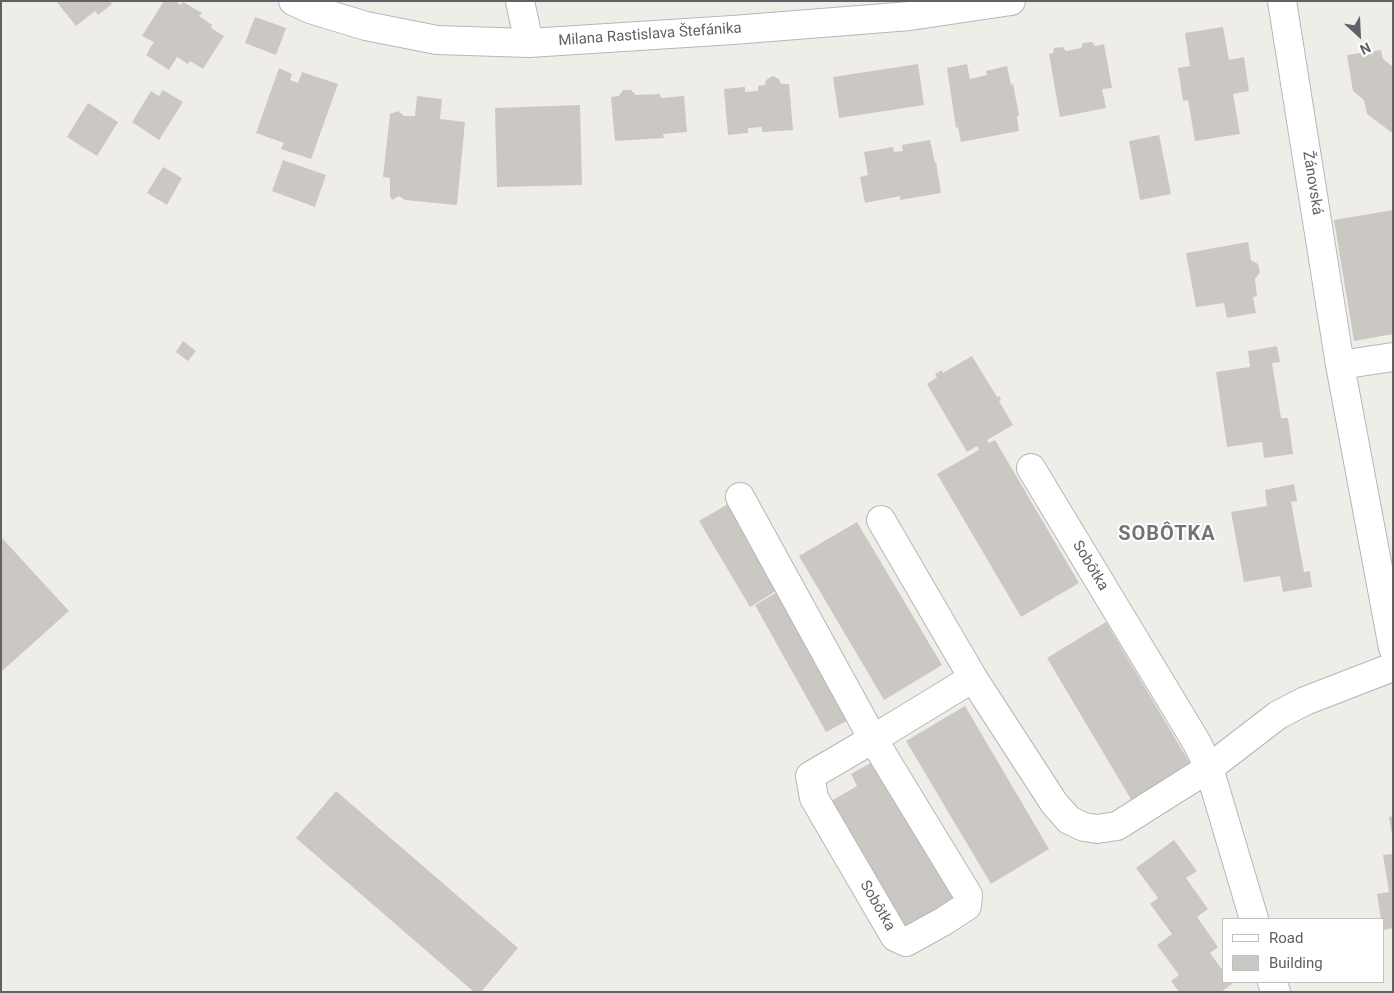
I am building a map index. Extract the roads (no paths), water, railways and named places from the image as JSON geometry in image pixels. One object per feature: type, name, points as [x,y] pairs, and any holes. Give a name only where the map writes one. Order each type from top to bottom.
[{"type":"street","name":"Milana Rastislava Štefánika","points":[[294,1],[310,9],[366,26],[437,40],[529,43],[733,30],[909,8],[1011,1]]},
{"type":"street","points":[[520,1],[529,43]]},
{"type":"street","name":"Žánovská","points":[[1282,1],[1340,365]]},
{"type":"street","points":[[1393,357],[1340,365],[1393,648]]},
{"type":"street","name":"Sobôtka","points":[[1031,468],[1197,742],[1209,768],[1254,918]]},
{"type":"street","name":"Sobôtka","points":[[740,496],[874,739],[968,895],[967,906],[944,922],[906,942],[895,937],[814,798],[810,776],[874,739],[973,678]]},
{"type":"street","points":[[881,520],[973,678],[1054,803],[1069,820],[1084,827],[1097,829],[1117,826],[1209,768],[1278,714],[1305,701],[1393,667]]},
{"type":"district","name":"SOBÔTKA","points":[[1167,535]]}]
